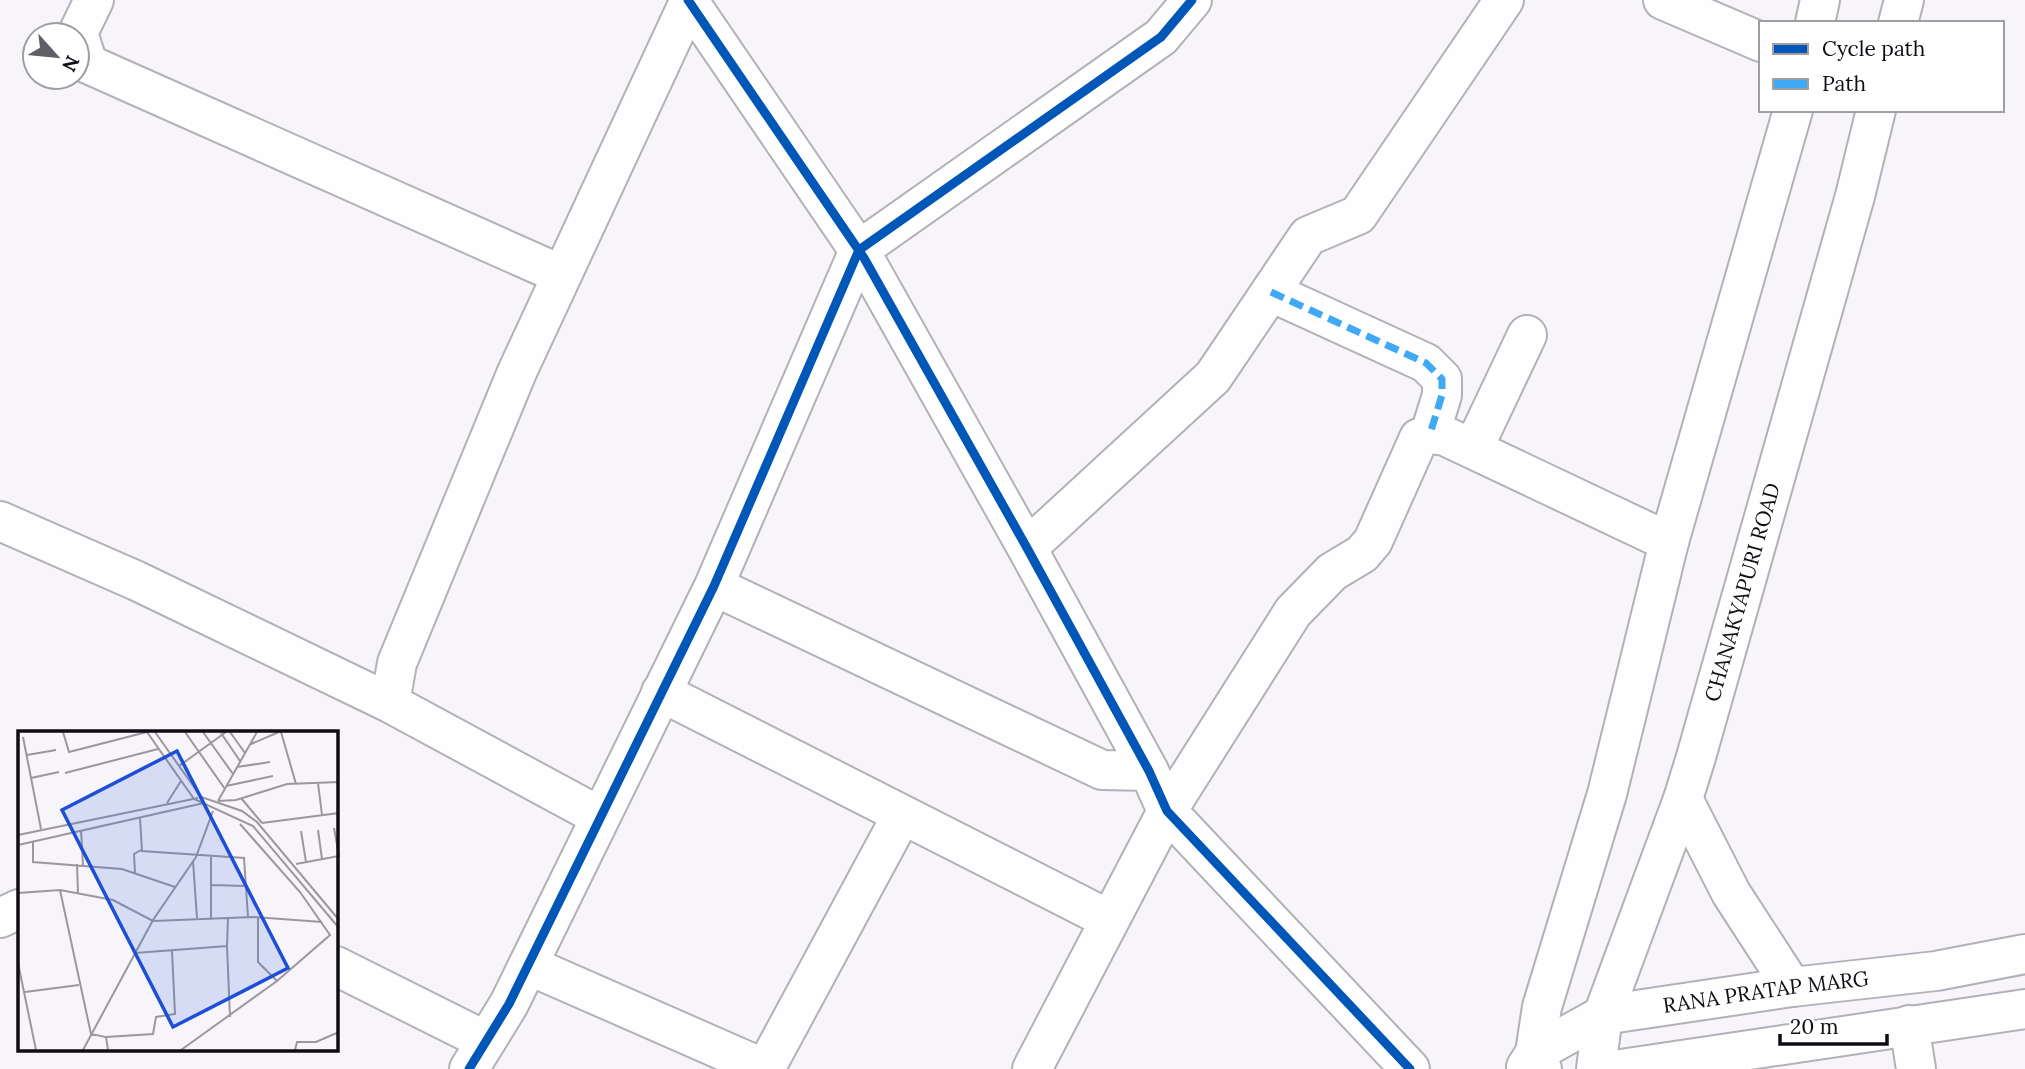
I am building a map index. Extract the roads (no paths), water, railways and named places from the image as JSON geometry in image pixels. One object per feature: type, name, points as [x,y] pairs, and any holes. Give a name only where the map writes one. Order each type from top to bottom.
[{"type":"street","points":[[94,0],[78,33],[88,64],[562,275]]},
{"type":"street","points":[[338,967],[477,1055],[509,1004],[714,586],[859,250],[1161,37],[1192,0]]},
{"type":"street","points":[[1027,548],[1213,377],[1308,236],[1358,215],[1504,0]]},
{"type":"street","points":[[1663,0],[1759,41]]},
{"type":"street","points":[[1815,21],[1820,0]]},
{"type":"street","points":[[1899,21],[1904,0]]},
{"type":"street","points":[[390,704],[397,663],[517,372],[688,1]]},
{"type":"street","points":[[688,1],[859,250],[1027,548],[1149,771],[1167,811],[1410,1069]]},
{"type":"street","points":[[1534,1064],[1542,1007],[1607,794],[1669,542],[1792,112]]},
{"type":"street","name":"CHANAKYAPURI ROAD","points":[[1596,1069],[1603,1015],[1684,799],[1855,196],[1876,112]]},
{"type":"street","points":[[1271,292],[1426,363],[1442,379],[1442,395],[1430,434]]},
{"type":"street","points":[[1473,449],[1527,335]]},
{"type":"street","points":[[1032,1069],[1167,811],[1293,612],[1332,572],[1362,554],[1373,541],[1419,439],[1430,434],[1445,436],[1669,542]]},
{"type":"street","points":[[0,521],[137,581],[390,704],[599,816]]},
{"type":"street","points":[[714,586],[1102,770],[1149,771]]},
{"type":"street","points":[[662,692],[1110,920]]},
{"type":"street","points":[[1684,799],[1731,893],[1791,987]]},
{"type":"street","points":[[528,965],[765,1069],[902,815]]},
{"type":"street","points":[[0,918],[18,909]]},
{"type":"street","name":"RANA PRATAP MARG","points":[[1534,1064],[1603,1015],[1791,987],[1936,971],[2025,954]]},
{"type":"street","points":[[1621,1069],[2025,1009]]},
{"type":"street","points":[[1909,1025],[1916,1069]]}]
